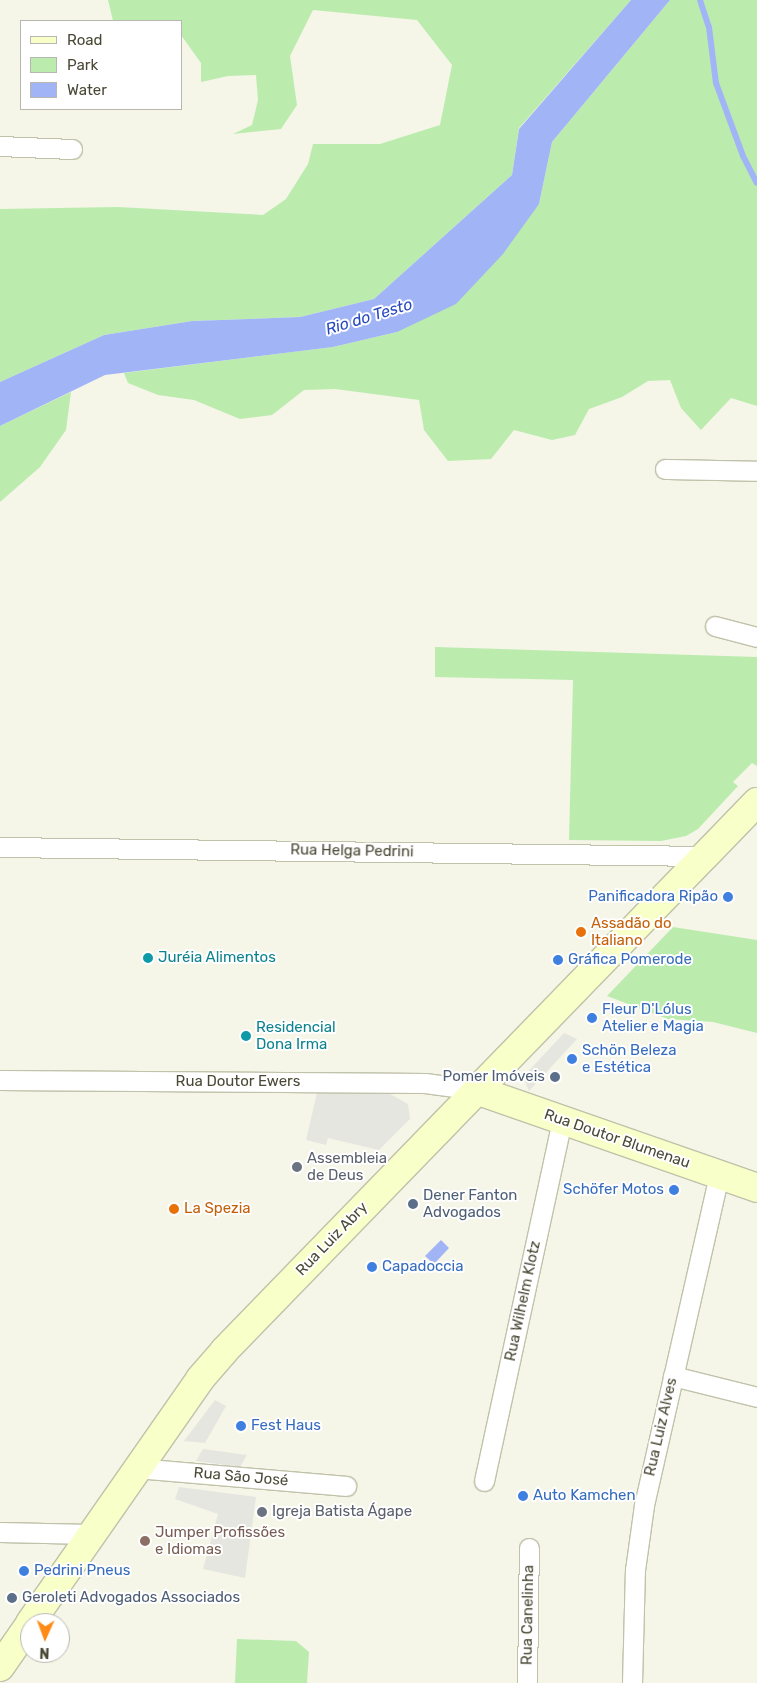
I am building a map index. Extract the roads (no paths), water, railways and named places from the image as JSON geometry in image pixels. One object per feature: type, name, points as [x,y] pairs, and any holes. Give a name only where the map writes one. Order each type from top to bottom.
[{"type":"main road","name":"Rua Luiz Abry","points":[[37,1613],[137,1468],[224,1351],[757,802]]},
{"type":"main road","name":"Rua Doutor Blumenau","points":[[476,1090],[757,1188]]},
{"type":"main road","name":"Rua Luiz Abry","points":[[0,1667],[20,1638]]},
{"type":"street","points":[[0,146],[72,149]]},
{"type":"street","points":[[665,469],[757,471]]},
{"type":"street","points":[[715,626],[757,637]]},
{"type":"street","name":"Rua Helga Pedrini","points":[[0,847],[705,856]]},
{"type":"street","name":"Rua Doutor Ewers","points":[[0,1080],[425,1083],[476,1090]]},
{"type":"street","name":"Rua Wilhelm Klotz","points":[[484,1481],[562,1120]]},
{"type":"street","name":"Rua Luiz Alves","points":[[632,1683],[639,1537],[719,1174]]},
{"type":"street","points":[[673,1376],[757,1398]]},
{"type":"street","name":"Rua São José","points":[[137,1468],[346,1486]]},
{"type":"street","points":[[0,1532],[91,1534]]},
{"type":"street","name":"Rua Canelinha","points":[[527,1683],[529,1548]]},
{"type":"water","name":"Rio do Testo","points":[[631,0],[670,0],[552,142],[539,204],[503,254],[456,304],[397,332],[333,347],[105,375],[0,426],[0,382],[104,335],[192,321],[300,317],[374,299],[512,175],[519,129]]},
{"type":"water","points":[[441,1240],[449,1248],[434,1264],[425,1256]]},
{"type":"waterway","points":[[700,0],[709,27],[716,83],[743,156],[757,183]]},
{"type":"place","name":"Panificadora Ripão","points":[[728,897]]},
{"type":"place","name":"Assadão do Italiano","points":[[581,932]]},
{"type":"place","name":"Juréia Alimentos","points":[[148,958]]},
{"type":"place","name":"Gráfica Pomerode","points":[[558,960]]},
{"type":"place","name":"Fleur D'Lólus Atelier e Magia","points":[[592,1018]]},
{"type":"place","name":"Residencial Dona Irma","points":[[246,1036]]},
{"type":"place","name":"Schön Beleza e Estética","points":[[572,1059]]},
{"type":"place","name":"Pomer Imóveis","points":[[555,1077]]},
{"type":"place","name":"Assembleia de Deus","points":[[297,1167]]},
{"type":"place","name":"Schöfer Motos","points":[[674,1190]]},
{"type":"place","name":"Dener Fanton Advogados","points":[[413,1204]]},
{"type":"place","name":"La Spezia","points":[[174,1209]]},
{"type":"place","name":"Capadoccia","points":[[372,1267]]},
{"type":"place","name":"Fest Haus","points":[[241,1426]]},
{"type":"place","name":"Auto Kamchen","points":[[523,1496]]},
{"type":"place","name":"Igreja Batista Ágape","points":[[262,1512]]},
{"type":"place","name":"Jumper Profissões e Idiomas","points":[[145,1541]]},
{"type":"place","name":"Pedrini Pneus","points":[[24,1571]]},
{"type":"place","name":"Geroleti Advogados Associados","points":[[12,1598]]}]
